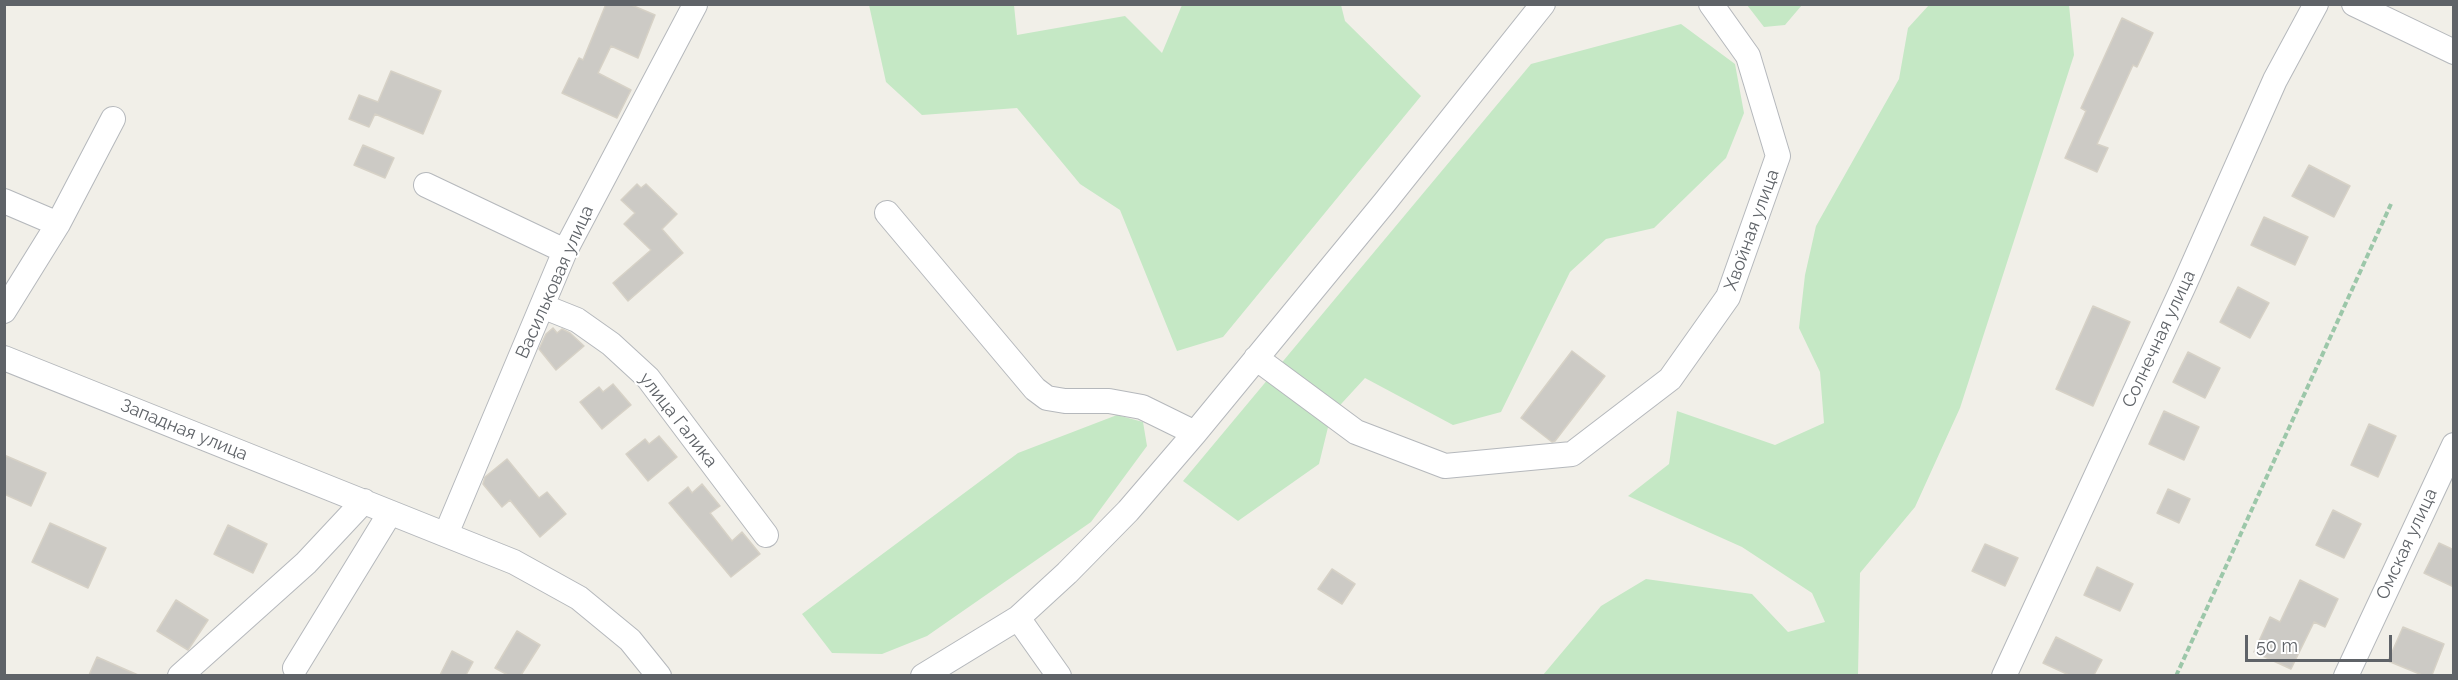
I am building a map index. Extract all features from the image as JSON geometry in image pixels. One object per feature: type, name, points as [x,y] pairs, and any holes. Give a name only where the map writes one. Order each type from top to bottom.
[{"type":"street","points":[[923,675],[1018,618],[1105,534],[1195,433],[1385,202],[1543,4]]},
{"type":"street","name":"Хвойная улица","points":[[1256,358],[1356,432],[1445,466],[1572,454],[1662,386],[1670,379],[1728,297],[1778,156],[1748,56],[1711,4]]},
{"type":"street","name":"Солнечная улица","points":[[2004,675],[2185,283],[2275,80],[2316,4]]},
{"type":"street","points":[[2354,4],[2454,52]]},
{"type":"street","name":"Васильковая улица","points":[[446,534],[565,251],[694,5]]},
{"type":"street","points":[[4,311],[58,224],[113,119]]},
{"type":"street","points":[[426,184],[565,251]]},
{"type":"street","points":[[4,201],[58,224]]},
{"type":"street","points":[[887,213],[1035,389],[1047,398],[1065,401],[1109,401],[1142,407],[1195,433]]},
{"type":"street","name":"улица Галика","points":[[542,306],[577,320],[611,344],[648,378],[766,535]]},
{"type":"street","name":"Западная улица","points":[[4,358],[514,562],[579,598],[630,640],[659,675]]},
{"type":"street","name":"Омская улица","points":[[2346,675],[2454,445]]},
{"type":"street","points":[[180,675],[306,563],[364,501]]},
{"type":"street","points":[[295,668],[390,513]]},
{"type":"street","points":[[1018,618],[1059,675]]},
{"type":"path","points":[[2176,675],[2391,204]]},
{"type":"green space","points":[[869,5],[1014,5],[1017,35],[1125,16],[1162,53],[1182,5],[1341,5],[1345,21],[1421,96],[1223,337],[1177,351],[1120,210],[1080,184],[1017,108],[922,115],[886,82]]},
{"type":"green space","points":[[1747,5],[1802,5],[1785,25],[1764,27]]},
{"type":"green space","points":[[1929,5],[2069,5],[2074,55],[1960,408],[1915,507],[1860,573],[1858,675],[1543,675],[1601,606],[1646,579],[1752,594],[1788,632],[1825,622],[1812,593],[1742,547],[1628,496],[1669,464],[1677,411],[1775,445],[1824,423],[1820,372],[1799,328],[1805,275],[1816,226],[1899,79],[1908,28]]},
{"type":"green space","points":[[1681,24],[1735,64],[1744,113],[1726,158],[1654,228],[1606,239],[1570,272],[1501,412],[1453,425],[1365,378],[1331,415],[1319,464],[1238,521],[1183,481],[1531,64]]},
{"type":"green space","points":[[1117,415],[1143,422],[1147,446],[1091,522],[927,636],[882,654],[832,653],[802,614],[1018,453]]},
{"type":"building","points":[[606,4],[629,4],[655,15],[638,58],[611,46],[598,73],[631,90],[617,118],[562,93],[579,58],[583,60]]},
{"type":"building","points":[[2122,18],[2153,33],[2137,67],[2133,65],[2097,144],[2108,148],[2097,172],[2065,158],[2086,111],[2081,108]]},
{"type":"building","points":[[391,71],[441,91],[423,134],[375,114],[369,127],[349,119],[359,95],[378,102]]},
{"type":"building","points":[[363,145],[394,158],[385,178],[354,165]]},
{"type":"building","points":[[2309,165],[2350,186],[2334,217],[2292,196]]},
{"type":"building","points":[[637,184],[641,188],[646,184],[677,214],[662,229],[683,253],[628,301],[613,283],[651,250],[624,224],[635,213],[621,200]]},
{"type":"building","points":[[2264,217],[2308,237],[2295,265],[2251,245]]},
{"type":"building","points":[[2238,287],[2269,303],[2250,338],[2220,322]]},
{"type":"building","points":[[2093,306],[2130,322],[2093,406],[2056,389]]},
{"type":"building","points":[[553,328],[557,333],[562,329],[570,333],[584,346],[556,370],[539,349],[546,334]]},
{"type":"building","points":[[1572,351],[1605,376],[1552,442],[1521,418]]},
{"type":"building","points":[[2188,352],[2220,368],[2205,398],[2173,382]]},
{"type":"building","points":[[613,384],[631,405],[602,429],[580,402],[599,387],[603,392]]},
{"type":"building","points":[[2164,411],[2199,427],[2184,460],[2149,444]]},
{"type":"building","points":[[2369,424],[2396,436],[2378,477],[2351,465]]},
{"type":"building","points":[[659,436],[677,457],[648,481],[626,454],[645,439],[649,444]]},
{"type":"building","points":[[4,455],[46,473],[31,506],[4,494]]},
{"type":"building","points":[[507,459],[539,498],[547,492],[566,514],[540,537],[510,500],[502,507],[483,484],[485,477]]},
{"type":"building","points":[[702,484],[720,506],[710,513],[732,541],[742,532],[760,554],[731,577],[669,503],[688,487],[692,493]]},
{"type":"building","points":[[2168,489],[2190,499],[2179,523],[2157,513]]},
{"type":"building","points":[[2333,510],[2361,524],[2344,558],[2316,545]]},
{"type":"building","points":[[50,523],[106,548],[88,588],[32,562]]},
{"type":"building","points":[[228,525],[267,544],[253,573],[214,554]]},
{"type":"building","points":[[2439,543],[2454,550],[2454,587],[2424,573]]},
{"type":"building","points":[[1985,544],[2018,558],[2005,586],[1972,571]]},
{"type":"building","points":[[2097,567],[2133,584],[2120,611],[2084,595]]},
{"type":"building","points":[[1332,569],[1355,584],[1342,604],[1318,589]]},
{"type":"building","points":[[2300,580],[2338,599],[2325,627],[2314,622],[2291,669],[2254,652],[2270,617],[2280,622]]},
{"type":"building","points":[[176,600],[208,620],[188,650],[157,631]]},
{"type":"building","points":[[2403,627],[2444,644],[2432,675],[2422,675],[2388,661]]},
{"type":"building","points":[[517,631],[540,645],[521,675],[508,675],[495,668]]},
{"type":"building","points":[[2056,637],[2102,660],[2094,675],[2069,675],[2043,663]]},
{"type":"building","points":[[452,651],[473,662],[466,675],[440,675]]},
{"type":"building","points":[[97,657],[138,675],[89,675]]}]
